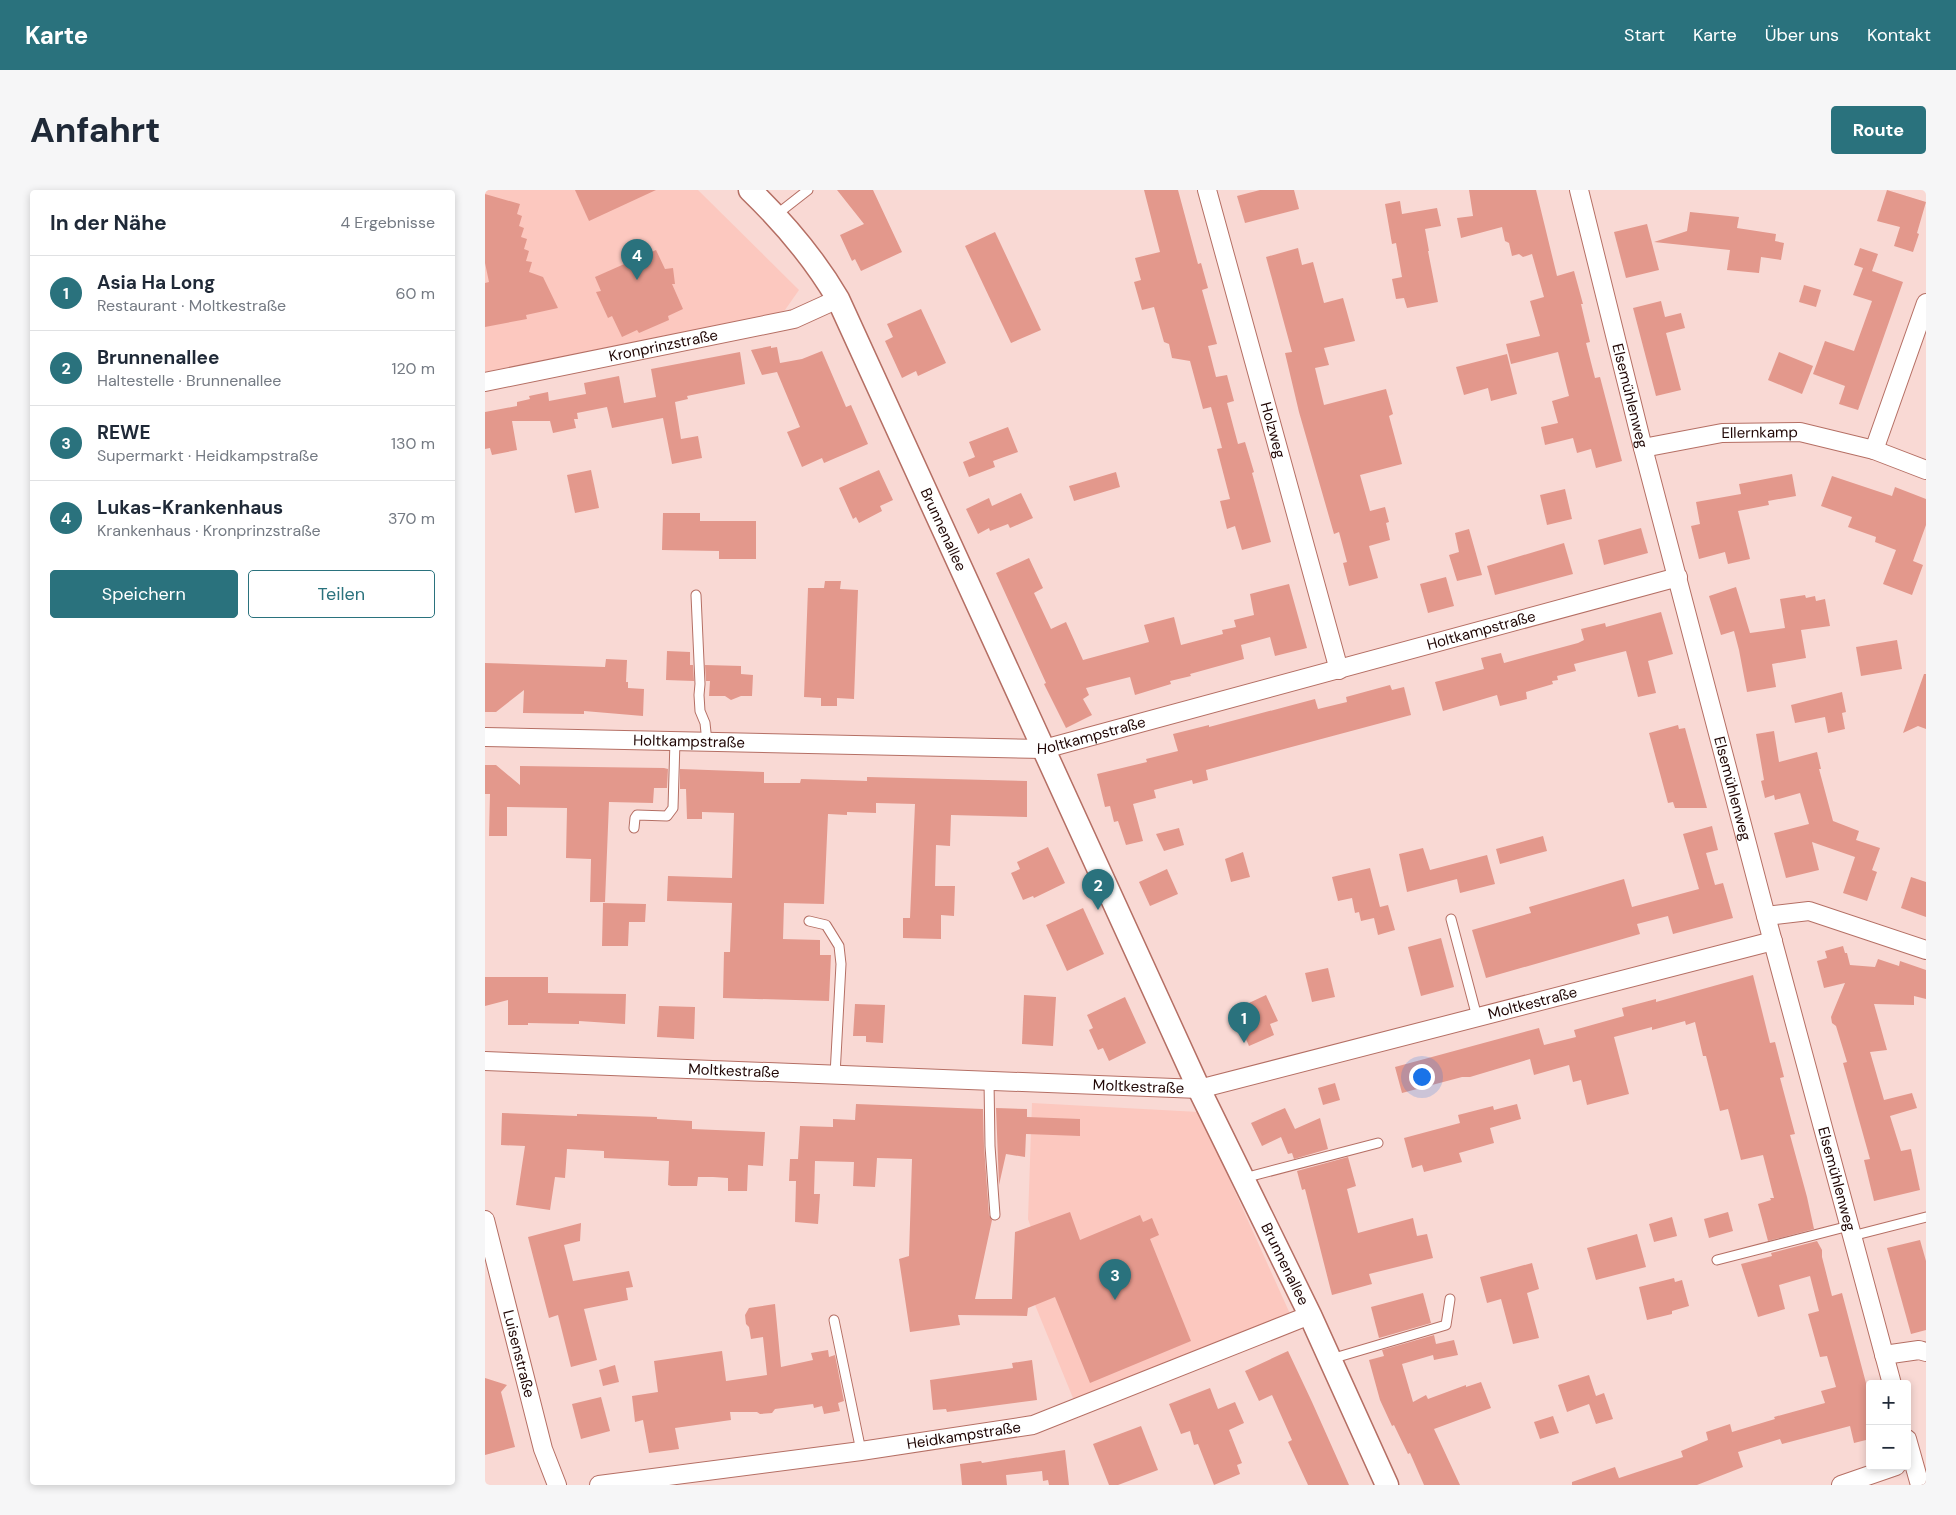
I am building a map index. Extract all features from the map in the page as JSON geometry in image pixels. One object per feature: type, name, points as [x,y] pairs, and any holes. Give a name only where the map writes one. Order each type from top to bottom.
[{"type":"street","name":"Brunnenallee","points":[[750,190],[795,237],[823,274],[838,299],[1199,1089],[1244,1178],[1330,1359],[1387,1485]]},
{"type":"street","name":"Holzweg","points":[[1207,190],[1339,670]]},
{"type":"street","name":"Elsemühlenweg","points":[[1579,190],[1643,448],[1891,1380]]},
{"type":"street","name":"Kronprinzstraße","points":[[485,382],[794,319],[838,299]]},
{"type":"street","points":[[1874,450],[1926,303]]},
{"type":"street","name":"Ellernkamp","points":[[1643,448],[1722,433],[1800,432],[1874,450],[1926,470]]},
{"type":"street","name":"Holtkampstraße","points":[[485,737],[1043,749],[1678,577]]},
{"type":"street","points":[[1766,916],[1809,911],[1926,950]]},
{"type":"street","name":"Moltkestraße","points":[[485,1061],[1199,1089],[1773,940]]},
{"type":"street","name":"Luisenstraße","points":[[485,1220],[543,1449],[557,1485]]},
{"type":"street","name":"Heidkampstraße","points":[[599,1485],[861,1451],[1033,1425],[1309,1315]]},
{"type":"street","points":[[1884,1355],[1919,1350],[1926,1352]]},
{"type":"street","points":[[1911,1464],[1919,1485]]},
{"type":"street","points":[[1841,1485],[1884,1470]]},
{"type":"lane","points":[[776,215],[809,190]]},
{"type":"lane","points":[[696,595],[699,695],[707,742]]},
{"type":"lane","points":[[634,828],[637,815],[667,816],[673,808],[675,741]]},
{"type":"lane","points":[[1451,919],[1477,1017]]},
{"type":"lane","points":[[809,921],[826,925],[839,946],[841,964],[835,1075]]},
{"type":"lane","points":[[989,1081],[990,1146],[995,1215]]},
{"type":"lane","points":[[1244,1178],[1378,1143]]},
{"type":"lane","points":[[1717,1260],[1850,1231],[1926,1218]]},
{"type":"lane","points":[[1330,1359],[1446,1325],[1450,1299]]},
{"type":"lane","points":[[834,1320],[861,1451]]},
{"type":"shaded area","points":[[485,190],[698,190],[799,290],[785,310],[774,314],[485,372]]},
{"type":"shaded area","points":[[1032,1103],[1199,1112],[1291,1316],[1075,1403],[1033,1300],[1033,1233],[1028,1219]]},
{"type":"building","points":[[575,190],[656,190],[589,221]]},
{"type":"building","points":[[837,190],[873,190],[902,252],[861,271],[855,259],[852,261],[840,235],[864,224]]},
{"type":"building","points":[[1144,190],[1178,190],[1198,264],[1201,263],[1208,288],[1202,290],[1217,344],[1208,346],[1216,377],[1227,375],[1234,401],[1227,403],[1238,444],[1245,442],[1271,542],[1242,550],[1235,526],[1227,529],[1220,501],[1230,499],[1217,449],[1222,448],[1211,407],[1203,409],[1190,361],[1172,358],[1169,344],[1164,342],[1154,307],[1142,310],[1134,282],[1141,280],[1135,258],[1160,252]]},
{"type":"building","points":[[1260,190],[1294,190],[1299,209],[1245,223],[1237,196]]},
{"type":"building","points":[[1469,190],[1536,190],[1557,276],[1574,271],[1583,304],[1581,304],[1590,342],[1586,343],[1595,378],[1600,377],[1622,461],[1596,468],[1591,449],[1577,453],[1573,438],[1545,445],[1541,427],[1558,423],[1552,401],[1569,396],[1558,352],[1511,364],[1506,344],[1540,336],[1530,301],[1544,297],[1532,254],[1523,257],[1519,254],[1512,256],[1509,243],[1505,241],[1502,227],[1461,238],[1457,218],[1473,216]]},
{"type":"building","points":[[1887,190],[1926,202],[1913,252],[1894,246],[1900,227],[1877,221]]},
{"type":"building","points":[[485,194],[520,204],[517,214],[522,216],[519,226],[524,228],[521,237],[527,239],[524,249],[529,251],[526,261],[532,262],[529,272],[543,277],[558,308],[526,315],[527,319],[485,327],[485,283],[489,282],[485,263]]},
{"type":"building","points":[[1400,201],[1402,214],[1437,208],[1441,226],[1425,229],[1438,302],[1407,308],[1404,298],[1396,299],[1392,279],[1402,277],[1396,243],[1392,244],[1385,204]]},
{"type":"building","points":[[1690,212],[1739,217],[1737,228],[1776,234],[1775,241],[1784,243],[1781,260],[1761,257],[1759,273],[1727,270],[1730,250],[1654,242],[1687,231]]},
{"type":"building","points":[[1647,224],[1659,270],[1626,278],[1614,232]]},
{"type":"building","points":[[995,232],[1041,330],[1011,343],[965,246]]},
{"type":"building","points":[[1298,248],[1302,265],[1313,262],[1324,303],[1343,298],[1355,341],[1324,348],[1329,365],[1315,368],[1324,405],[1386,389],[1393,414],[1389,416],[1402,464],[1360,475],[1370,511],[1385,507],[1389,522],[1386,523],[1390,540],[1369,546],[1378,578],[1349,586],[1343,563],[1347,562],[1339,532],[1334,534],[1299,412],[1285,353],[1292,352],[1266,257]]},
{"type":"building","points":[[1860,248],[1878,254],[1872,271],[1903,282],[1858,410],[1839,404],[1845,386],[1813,374],[1825,341],[1854,351],[1872,301],[1853,295],[1863,268],[1854,265]]},
{"type":"building","points":[[656,250],[665,269],[673,268],[675,284],[672,284],[683,309],[668,316],[669,320],[639,333],[637,330],[622,337],[612,316],[608,318],[596,292],[601,291],[595,277]]},
{"type":"building","points":[[1804,285],[1821,290],[1816,307],[1799,302]]},
{"type":"building","points":[[1661,301],[1665,317],[1681,313],[1685,328],[1666,333],[1681,390],[1656,396],[1633,308]]},
{"type":"building","points":[[921,309],[946,363],[918,376],[916,371],[902,378],[885,341],[893,337],[887,324]]},
{"type":"building","points":[[771,346],[771,348],[777,347],[780,363],[802,359],[822,351],[846,407],[851,405],[868,444],[824,463],[822,458],[802,467],[787,432],[800,427],[777,372],[762,375],[751,350]]},
{"type":"building","points":[[740,352],[745,384],[687,396],[688,399],[675,402],[681,439],[698,436],[702,458],[672,464],[663,418],[612,428],[607,407],[577,413],[578,419],[574,419],[576,428],[553,433],[550,421],[512,421],[517,450],[492,455],[490,448],[485,449],[485,412],[517,406],[517,402],[530,399],[529,396],[548,392],[549,401],[586,394],[584,383],[619,376],[624,403],[656,397],[651,369]]},
{"type":"building","points":[[1779,352],[1813,366],[1802,394],[1768,380]]},
{"type":"building","points":[[1507,354],[1517,394],[1491,401],[1488,388],[1464,395],[1456,367]]},
{"type":"building","points":[[1008,427],[1018,452],[993,461],[995,467],[969,477],[963,462],[975,457],[969,442]]},
{"type":"building","points":[[591,470],[599,508],[575,513],[567,475]]},
{"type":"building","points":[[879,470],[893,500],[880,506],[882,511],[859,523],[856,517],[853,519],[839,488]]},
{"type":"building","points":[[1116,472],[1120,487],[1074,501],[1069,486]]},
{"type":"building","points":[[1792,474],[1796,496],[1768,501],[1769,505],[1738,511],[1750,559],[1728,564],[1725,552],[1699,559],[1691,526],[1700,524],[1696,502],[1741,494],[1739,484]]},
{"type":"building","points":[[1832,476],[1892,496],[1895,487],[1926,499],[1926,525],[1913,561],[1923,565],[1912,595],[1883,584],[1896,550],[1875,542],[1876,537],[1848,527],[1852,517],[1821,506]]},
{"type":"building","points":[[1565,489],[1572,519],[1547,525],[1540,495]]},
{"type":"building","points":[[1021,493],[1033,518],[1010,528],[1008,524],[990,531],[989,528],[978,534],[966,509],[989,498],[992,506]]},
{"type":"building","points":[[663,513],[700,513],[700,521],[756,521],[756,559],[719,559],[719,551],[662,550]]},
{"type":"building","points":[[1641,528],[1648,553],[1604,565],[1598,540]]},
{"type":"building","points":[[1469,529],[1482,575],[1457,581],[1449,555],[1459,552],[1455,533]]},
{"type":"building","points":[[1564,543],[1573,574],[1495,595],[1487,566]]},
{"type":"building","points":[[1029,558],[1043,588],[1034,593],[1051,629],[1066,622],[1083,660],[1149,642],[1144,625],[1174,617],[1181,645],[1223,634],[1222,630],[1236,627],[1234,620],[1254,615],[1250,594],[1289,584],[1307,648],[1275,656],[1270,637],[1241,645],[1244,659],[1190,674],[1191,676],[1170,681],[1171,684],[1135,695],[1130,677],[1086,688],[1089,695],[1083,699],[1092,715],[1066,728],[1044,684],[1046,683],[996,573]]},
{"type":"building","points":[[1446,577],[1454,606],[1428,613],[1420,584]]},
{"type":"building","points":[[825,581],[841,581],[840,589],[858,590],[854,699],[837,698],[837,706],[821,706],[821,698],[804,697],[808,588],[824,588]]},
{"type":"building","points":[[1736,587],[1750,633],[1785,628],[1780,599],[1805,595],[1806,598],[1815,596],[1816,601],[1825,599],[1830,626],[1801,630],[1806,658],[1772,664],[1776,687],[1747,692],[1734,631],[1721,635],[1709,596]]},
{"type":"building","points":[[1661,612],[1673,654],[1648,661],[1656,693],[1638,697],[1626,651],[1574,664],[1576,671],[1557,676],[1558,680],[1552,681],[1553,684],[1526,692],[1527,699],[1500,706],[1497,695],[1443,711],[1435,682],[1484,669],[1481,658],[1501,653],[1504,663],[1578,643],[1584,640],[1581,629],[1605,623],[1606,627]]},
{"type":"building","points":[[1897,640],[1902,669],[1861,676],[1856,647]]},
{"type":"building","points":[[667,651],[690,652],[690,665],[693,665],[694,681],[666,680]]},
{"type":"building","points":[[606,659],[627,660],[626,682],[628,682],[628,688],[644,689],[643,716],[584,711],[584,714],[523,713],[524,690],[496,712],[485,712],[485,663],[605,667]]},
{"type":"building","points":[[705,665],[741,666],[741,674],[753,675],[752,696],[741,696],[731,700],[725,696],[709,696],[710,681],[706,681]]},
{"type":"building","points":[[1924,674],[1926,674],[1926,729],[1918,726],[1903,733]]},
{"type":"building","points":[[1390,685],[1392,690],[1404,687],[1411,715],[1206,770],[1208,780],[1193,784],[1192,780],[1154,790],[1156,798],[1133,804],[1143,841],[1126,845],[1118,821],[1114,822],[1110,806],[1105,807],[1097,774],[1147,762],[1146,759],[1178,751],[1173,734],[1209,725],[1209,727],[1315,699],[1318,709],[1347,702],[1346,697]]},
{"type":"building","points":[[1842,692],[1846,712],[1842,713],[1845,729],[1828,733],[1825,717],[1795,723],[1791,705]]},
{"type":"building","points":[[1678,725],[1679,729],[1685,728],[1707,808],[1675,808],[1673,802],[1668,803],[1649,733]]},
{"type":"building","points":[[1774,731],[1779,762],[1817,752],[1821,769],[1819,769],[1833,821],[1859,831],[1856,840],[1880,848],[1872,870],[1877,872],[1867,901],[1843,893],[1855,857],[1812,842],[1819,870],[1786,878],[1774,833],[1809,824],[1800,793],[1775,800],[1774,795],[1765,798],[1761,781],[1764,780],[1756,734]]},
{"type":"building","points":[[485,765],[496,765],[520,785],[520,766],[664,768],[668,769],[667,788],[654,788],[653,803],[609,802],[605,902],[590,902],[591,859],[566,858],[567,808],[507,807],[507,836],[489,836],[490,794],[485,794]]},
{"type":"building","points":[[680,769],[764,772],[764,783],[800,783],[801,779],[867,781],[867,777],[1027,781],[1027,817],[951,815],[950,846],[936,845],[935,886],[955,886],[954,916],[941,915],[941,939],[903,938],[903,918],[910,918],[915,804],[876,803],[876,813],[847,812],[847,815],[828,814],[824,904],[784,903],[783,939],[820,940],[820,955],[831,955],[829,1001],[723,998],[724,952],[730,952],[732,903],[667,901],[668,876],[732,878],[734,813],[702,812],[702,819],[687,819],[686,789],[680,789]]},
{"type":"building","points":[[1712,826],[1718,850],[1706,853],[1715,885],[1723,883],[1733,918],[1673,934],[1668,916],[1637,924],[1640,934],[1486,978],[1472,930],[1531,913],[1529,907],[1624,879],[1632,907],[1699,889],[1683,834]]},
{"type":"building","points":[[1179,828],[1184,845],[1164,851],[1156,834]]},
{"type":"building","points":[[1543,836],[1547,851],[1500,864],[1496,849]]},
{"type":"building","points":[[1048,847],[1065,883],[1034,898],[1033,896],[1023,900],[1011,873],[1020,869],[1017,862]]},
{"type":"building","points":[[1423,848],[1430,870],[1487,855],[1495,884],[1460,893],[1457,879],[1407,892],[1399,854]]},
{"type":"building","points":[[1243,852],[1250,877],[1231,882],[1225,859]]},
{"type":"building","points":[[1370,868],[1380,907],[1388,905],[1395,930],[1378,935],[1374,918],[1361,921],[1359,912],[1355,913],[1352,898],[1338,901],[1332,877]]},
{"type":"building","points":[[1167,869],[1178,894],[1150,906],[1139,882]]},
{"type":"building","points":[[1911,877],[1926,882],[1926,917],[1901,908]]},
{"type":"building","points":[[603,903],[646,904],[645,922],[629,922],[628,946],[602,946]]},
{"type":"building","points":[[1083,908],[1104,954],[1067,971],[1046,925]]},
{"type":"building","points":[[1441,938],[1454,987],[1421,996],[1408,947]]},
{"type":"building","points":[[1843,946],[1850,965],[1875,967],[1878,959],[1899,966],[1900,961],[1926,970],[1926,999],[1914,996],[1914,1005],[1874,1004],[1887,1050],[1870,1052],[1884,1100],[1912,1093],[1917,1108],[1890,1116],[1901,1151],[1911,1149],[1920,1190],[1874,1201],[1864,1160],[1870,1159],[1843,1063],[1847,1062],[1836,1026],[1832,1023],[1831,1017],[1845,983],[1824,988],[1817,961],[1827,958],[1825,951]]},
{"type":"building","points":[[1328,968],[1335,997],[1312,1002],[1305,973]]},
{"type":"building","points":[[1753,975],[1770,1043],[1775,1042],[1784,1077],[1780,1078],[1795,1134],[1790,1135],[1814,1229],[1768,1241],[1758,1204],[1774,1198],[1763,1155],[1741,1160],[1728,1109],[1720,1111],[1695,1022],[1686,1025],[1685,1021],[1652,1030],[1652,1027],[1614,1037],[1629,1094],[1587,1105],[1581,1080],[1573,1082],[1569,1065],[1534,1075],[1530,1059],[1470,1077],[1462,1077],[1402,1093],[1395,1067],[1539,1028],[1544,1045],[1576,1037],[1574,1030],[1624,1016],[1622,1008],[1656,999],[1656,1002]]},
{"type":"building","points":[[485,977],[548,977],[548,993],[626,994],[625,1024],[579,1021],[579,1024],[528,1023],[528,1025],[508,1025],[508,1000],[485,1006]]},
{"type":"building","points":[[1024,995],[1056,997],[1053,1046],[1022,1044]]},
{"type":"building","points":[[1266,995],[1278,1021],[1270,1024],[1274,1035],[1249,1046],[1238,1021],[1241,1020],[1236,1009]]},
{"type":"building","points":[[1125,997],[1146,1043],[1109,1061],[1103,1048],[1098,1050],[1089,1030],[1093,1028],[1087,1015]]},
{"type":"building","points":[[855,1004],[885,1005],[883,1043],[866,1042],[866,1036],[853,1036]]},
{"type":"building","points":[[659,1006],[695,1007],[694,1039],[657,1037]]},
{"type":"building","points":[[1335,1083],[1340,1100],[1323,1105],[1318,1088]]},
{"type":"building","points":[[856,1104],[983,1109],[989,1215],[992,1220],[975,1299],[1012,1299],[1015,1232],[1070,1212],[1080,1240],[1140,1215],[1143,1222],[1152,1218],[1159,1235],[1150,1239],[1191,1341],[1090,1383],[1055,1297],[1028,1308],[1027,1316],[958,1315],[960,1325],[910,1332],[899,1259],[909,1256],[912,1159],[877,1158],[875,1187],[853,1186],[854,1162],[815,1161],[814,1194],[820,1194],[818,1224],[795,1222],[796,1181],[789,1181],[790,1159],[798,1159],[800,1126],[833,1127],[833,1119],[855,1120]]},
{"type":"building","points":[[1517,1104],[1521,1119],[1490,1128],[1494,1143],[1459,1153],[1462,1162],[1424,1172],[1422,1165],[1412,1168],[1404,1138],[1460,1123],[1458,1115],[1493,1106],[1494,1110]]},
{"type":"building","points":[[996,1108],[1027,1109],[1027,1117],[1080,1119],[1080,1136],[1026,1134],[1025,1157],[1006,1154],[999,1185]]},
{"type":"building","points":[[1285,1108],[1295,1129],[1320,1118],[1328,1149],[1294,1159],[1292,1153],[1288,1154],[1281,1137],[1262,1146],[1251,1123]]},
{"type":"building","points":[[502,1113],[657,1117],[657,1119],[692,1121],[692,1129],[765,1132],[763,1166],[748,1165],[747,1191],[728,1191],[728,1178],[698,1177],[697,1186],[668,1185],[669,1161],[604,1158],[604,1151],[567,1149],[565,1178],[555,1177],[550,1210],[516,1205],[525,1146],[501,1145]]},
{"type":"building","points":[[1348,1157],[1356,1186],[1347,1189],[1358,1233],[1413,1218],[1417,1236],[1427,1234],[1433,1258],[1369,1274],[1372,1284],[1332,1295],[1305,1189],[1302,1190],[1297,1171]]},
{"type":"building","points":[[1728,1212],[1733,1231],[1709,1238],[1704,1219]]},
{"type":"building","points":[[1672,1217],[1677,1236],[1654,1242],[1649,1224]]},
{"type":"building","points":[[581,1223],[580,1241],[564,1245],[573,1281],[629,1271],[633,1287],[626,1288],[628,1300],[584,1309],[597,1360],[571,1367],[558,1315],[549,1318],[528,1237]]},
{"type":"building","points":[[1637,1234],[1646,1267],[1596,1280],[1587,1248]]},
{"type":"building","points":[[1920,1240],[1926,1261],[1926,1330],[1911,1334],[1887,1248]]},
{"type":"building","points":[[1817,1241],[1822,1250],[1832,1296],[1842,1293],[1866,1383],[1866,1440],[1854,1443],[1850,1426],[1782,1444],[1780,1439],[1738,1452],[1743,1467],[1697,1485],[1572,1485],[1572,1482],[1615,1467],[1619,1478],[1683,1457],[1681,1451],[1708,1440],[1706,1432],[1730,1424],[1732,1432],[1775,1419],[1774,1417],[1825,1403],[1821,1391],[1836,1387],[1827,1356],[1820,1357],[1808,1314],[1819,1311],[1810,1276],[1779,1285],[1785,1309],[1758,1317],[1741,1264],[1772,1256],[1771,1253]]},
{"type":"building","points":[[1532,1263],[1539,1289],[1527,1293],[1539,1338],[1513,1344],[1501,1299],[1487,1303],[1480,1277]]},
{"type":"building","points":[[1674,1278],[1675,1282],[1682,1280],[1689,1306],[1672,1311],[1672,1314],[1647,1320],[1639,1287]]},
{"type":"building","points":[[1423,1293],[1431,1323],[1379,1338],[1371,1307]]},
{"type":"building","points":[[775,1304],[781,1367],[813,1360],[811,1353],[828,1350],[829,1357],[835,1355],[844,1401],[838,1403],[840,1411],[824,1414],[822,1406],[814,1408],[813,1404],[775,1409],[772,1413],[730,1412],[731,1420],[675,1428],[679,1449],[649,1453],[643,1420],[635,1422],[632,1396],[658,1392],[654,1361],[722,1351],[726,1381],[767,1375],[763,1337],[751,1339],[745,1315],[749,1308]]},
{"type":"building","points":[[1434,1335],[1436,1344],[1454,1340],[1458,1355],[1434,1360],[1433,1355],[1402,1364],[1413,1402],[1426,1395],[1428,1399],[1466,1385],[1466,1387],[1481,1382],[1491,1408],[1434,1429],[1460,1485],[1424,1485],[1410,1453],[1408,1454],[1394,1425],[1392,1426],[1380,1400],[1369,1360],[1384,1356],[1382,1350]]},
{"type":"building","points":[[1288,1351],[1349,1485],[1308,1485],[1288,1442],[1292,1440],[1272,1395],[1259,1401],[1245,1371]]},
{"type":"building","points":[[1032,1360],[1037,1400],[947,1412],[946,1409],[933,1410],[930,1380],[1013,1368],[1012,1363]]},
{"type":"building","points":[[615,1365],[619,1382],[603,1386],[599,1370]]},
{"type":"building","points":[[1589,1375],[1596,1396],[1604,1393],[1613,1419],[1596,1424],[1589,1404],[1567,1412],[1558,1385]]},
{"type":"building","points":[[485,1378],[507,1385],[501,1392],[515,1447],[485,1455]]},
{"type":"building","points":[[1210,1388],[1218,1409],[1235,1402],[1244,1423],[1229,1430],[1242,1463],[1237,1465],[1240,1474],[1214,1485],[1198,1444],[1194,1445],[1190,1431],[1181,1434],[1169,1404]]},
{"type":"building","points":[[601,1397],[610,1431],[581,1439],[572,1404]]},
{"type":"building","points":[[1553,1416],[1559,1433],[1540,1439],[1534,1422]]},
{"type":"building","points":[[1141,1426],[1158,1470],[1118,1485],[1109,1485],[1093,1444]]},
{"type":"building","points":[[1065,1450],[1069,1485],[1049,1485],[1048,1480],[1043,1481],[1042,1471],[1006,1475],[1007,1485],[962,1485],[960,1464],[981,1461],[982,1463]]},
{"type":"place","name":"Lukas-Krankenhaus","points":[[637,280]]},
{"type":"place","name":"Brunnenallee","points":[[1098,910]]},
{"type":"place","name":"Asia Ha Long","points":[[1244,1043]]},
{"type":"place","name":"REWE","points":[[1115,1300]]}]
